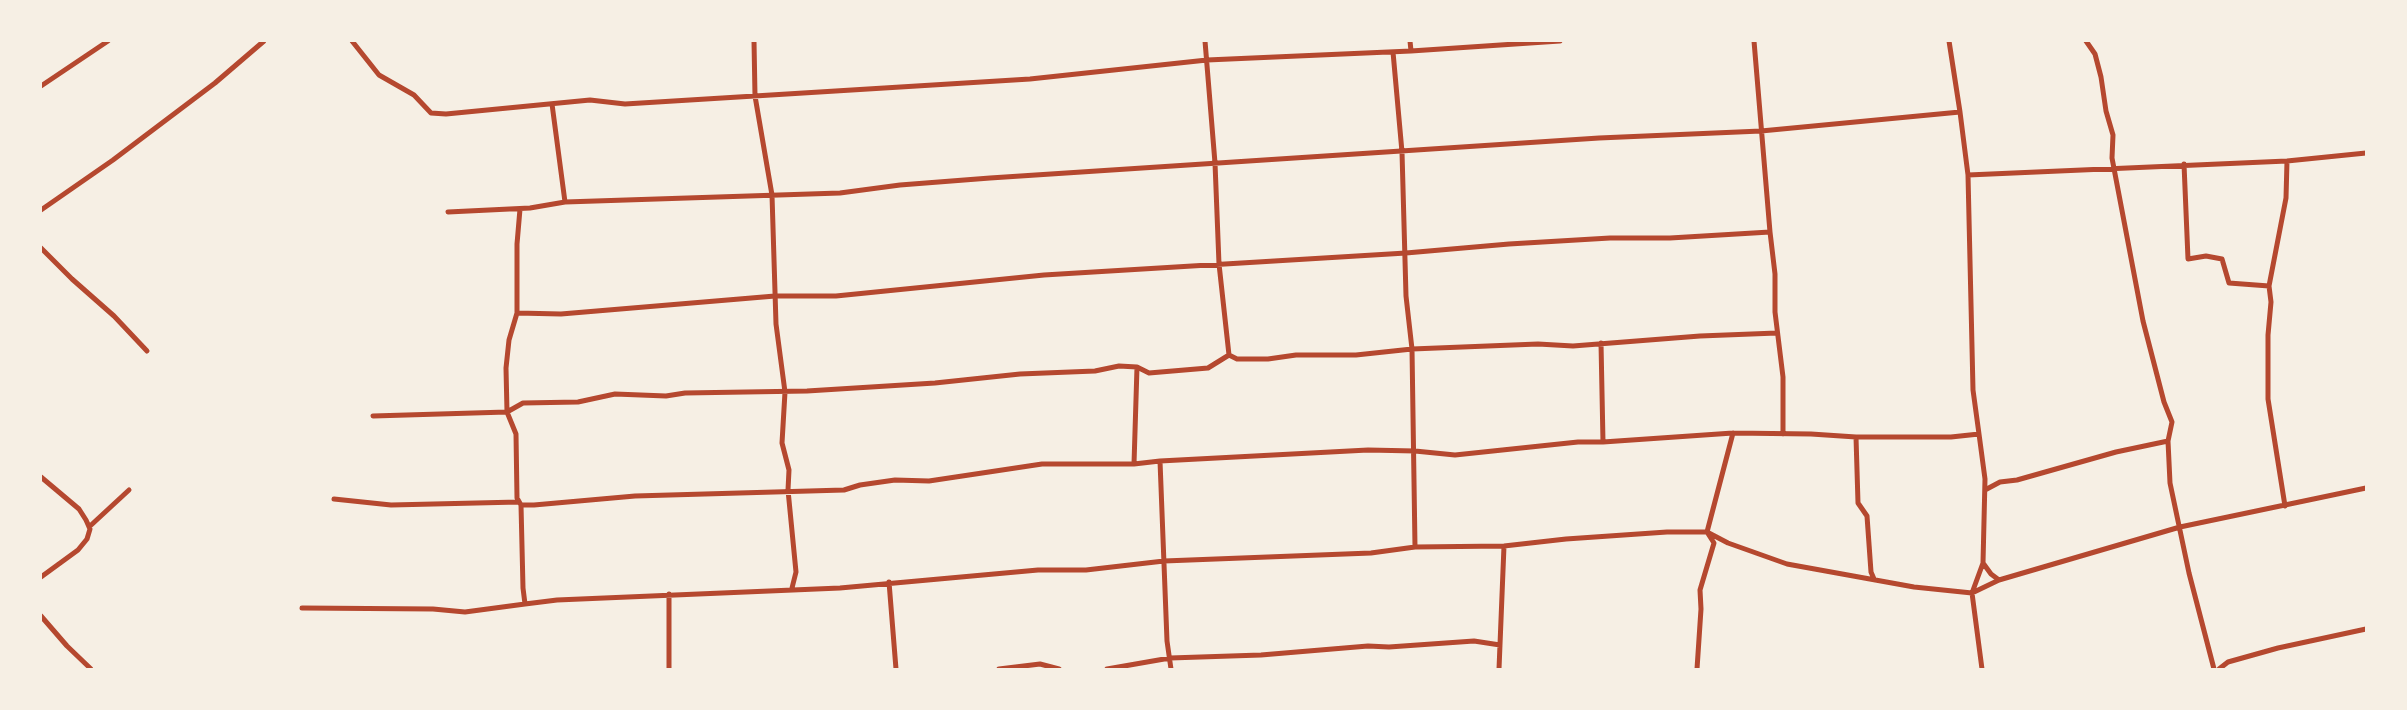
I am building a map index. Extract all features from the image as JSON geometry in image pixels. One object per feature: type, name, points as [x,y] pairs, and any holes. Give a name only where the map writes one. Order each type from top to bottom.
[{"type":"street","points":[[42,83],[108,41]]},
{"type":"street","points":[[41,210],[114,160],[215,83],[264,41]]},
{"type":"street","points":[[352,41],[379,75],[414,95],[431,113],[446,114],[590,100],[625,104],[1030,79],[1207,60],[1393,52],[1560,41]]},
{"type":"street","points":[[754,41],[755,96],[772,195],[776,324],[785,392],[782,443],[789,470],[788,490],[796,572],[792,588]]},
{"type":"street","points":[[1205,41],[1215,163],[1218,264],[1229,355]]},
{"type":"street","points":[[1410,41],[1411,51]]},
{"type":"street","points":[[1754,41],[1777,333],[1783,377],[1783,434]]},
{"type":"street","points":[[1950,41],[1968,175],[1973,390],[1985,490],[1982,526],[1984,563],[1972,593],[1982,669]]},
{"type":"street","points":[[2086,41],[2095,54],[2101,77],[2106,111],[2113,135],[2112,158],[2143,320],[2164,402],[2172,422],[2168,440],[2170,483],[2189,573],[2214,669]]},
{"type":"street","points":[[1393,52],[1402,152],[1406,296],[1412,349],[1415,547]]},
{"type":"street","points":[[552,104],[565,202]]},
{"type":"street","points":[[448,212],[520,209],[565,202],[840,193],[909,184],[1215,163],[1599,138],[1761,131],[1960,112]]},
{"type":"street","points":[[1968,175],[2184,164],[2287,161],[2366,153]]},
{"type":"street","points":[[2285,506],[2268,399],[2270,286],[2286,198],[2287,161]]},
{"type":"street","points":[[2184,164],[2188,259],[2206,256],[2222,259],[2229,283],[2270,286]]},
{"type":"street","points":[[520,209],[517,244],[517,313],[509,340],[506,368],[508,412],[516,434],[517,498],[520,504],[525,604]]},
{"type":"street","points":[[517,313],[561,314],[775,296],[836,296],[1044,275],[1406,253],[1509,244],[1770,232]]},
{"type":"street","points":[[41,248],[72,279],[114,316],[147,351]]},
{"type":"street","points":[[1229,355],[1237,359],[1268,359],[1296,355],[1356,355],[1412,349],[1538,344],[1573,346],[1777,333]]},
{"type":"street","points":[[1602,343],[1603,442]]},
{"type":"street","points":[[374,416],[508,412],[523,403],[578,402],[615,394],[666,396],[686,392],[785,392],[935,383],[1020,374],[1096,371],[1119,366],[1137,368],[1149,373],[1208,368],[1229,355]]},
{"type":"street","points":[[1134,464],[1137,368]]},
{"type":"street","points":[[334,499],[348,502],[398,505],[564,504],[635,496],[788,490],[844,490],[860,485],[895,480],[929,481],[1042,464],[1134,464],[1368,450],[1415,451],[1455,455],[1578,442],[1733,433],[1856,437],[1951,437],[1979,434]]},
{"type":"street","points":[[1697,669],[1701,610],[1700,590],[1714,543],[1707,532],[1733,433]]},
{"type":"street","points":[[1856,437],[1858,503],[1867,516],[1871,572],[1874,580]]},
{"type":"street","points":[[1985,490],[2000,482],[2017,480],[2116,452],[2168,440]]},
{"type":"street","points":[[1160,461],[1167,641],[1171,669]]},
{"type":"street","points":[[41,477],[79,509],[89,527]]},
{"type":"street","points":[[302,608],[415,609],[465,612],[557,600],[648,597],[669,594],[792,588],[840,588],[889,582],[1038,570],[1086,570],[1164,560],[1344,554],[1415,547],[1504,546],[1566,539],[1667,532],[1707,532],[1787,564],[1914,587],[1972,593],[1999,580],[2180,527],[2366,488]]},
{"type":"street","points":[[41,577],[78,550],[87,539],[89,527],[129,490]]},
{"type":"street","points":[[1499,669],[1504,546]]},
{"type":"street","points":[[1984,563],[1991,574],[1999,580]]},
{"type":"street","points":[[889,582],[896,669]]},
{"type":"street","points":[[669,594],[669,669]]},
{"type":"street","points":[[41,616],[67,646],[91,669]]},
{"type":"street","points":[[2219,669],[2228,662],[2278,648],[2366,629]]},
{"type":"street","points":[[1107,669],[1170,658],[1450,642],[1474,641],[1500,644]]},
{"type":"street","points":[[999,669],[1040,664],[1059,669]]}]
